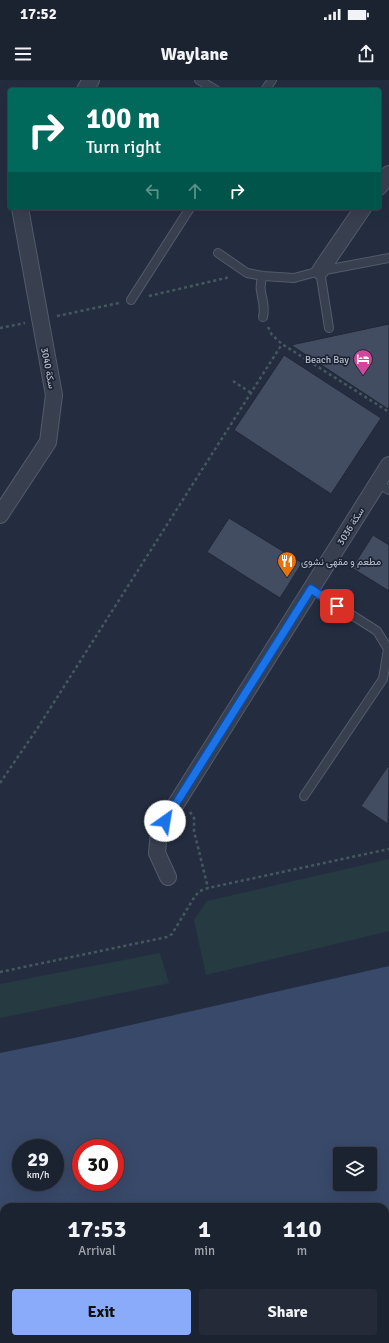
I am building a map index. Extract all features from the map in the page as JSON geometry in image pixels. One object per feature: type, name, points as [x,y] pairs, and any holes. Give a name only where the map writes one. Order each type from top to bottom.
[{"type":"street","points":[[381,184],[389,174]]},
{"type":"street","name":"سكة 3040","points":[[0,515],[48,442],[54,395],[20,210]]},
{"type":"street","points":[[320,271],[362,210]]},
{"type":"street","name":"سكة 3036","points":[[168,877],[157,853],[159,831],[311,589],[383,486],[389,465]]},
{"type":"lane","points":[[199,80],[213,88]]},
{"type":"lane","points":[[130,300],[189,210]]},
{"type":"lane","points":[[218,253],[247,273],[263,276],[294,278],[320,271],[389,258]]},
{"type":"lane","points":[[320,271],[329,328]]},
{"type":"lane","points":[[263,276],[260,288],[265,309],[263,317]]},
{"type":"lane","points":[[304,796],[383,679],[388,649],[377,631],[311,589]]},
{"type":"path","points":[[263,317],[272,335],[282,344],[389,412]]},
{"type":"path","points":[[0,783],[282,344]]},
{"type":"path","points":[[233,381],[251,393]]},
{"type":"path","points":[[177,802],[191,813],[194,818],[194,831],[208,888]]},
{"type":"path","points":[[0,972],[167,937],[172,934],[195,896],[200,891],[208,888],[389,849]]},
{"type":"green space","points":[[389,859],[389,931],[206,975],[194,920],[207,901]]},
{"type":"green space","points":[[160,953],[169,983],[0,1018],[0,984]]},
{"type":"water","points":[[389,966],[389,1203],[0,1203],[0,1053],[74,1038]]},
{"type":"building","name":"Beach Bay","points":[[389,324],[388,409],[291,345]]},
{"type":"building","points":[[284,355],[381,418],[331,494],[234,430]]},
{"type":"building","points":[[229,518],[302,563],[280,598],[207,552]]},
{"type":"building","points":[[373,535],[389,545],[389,591],[352,568]]},
{"type":"building","points":[[388,766],[389,767],[388,824],[361,806]]},
{"type":"place","name":"Beach Bay","points":[[363,376]]},
{"type":"place","name":"مطعم و مقهى نشوى","points":[[287,578]]},
{"type":"route","points":[[165,821],[311,589],[337,606]]}]
